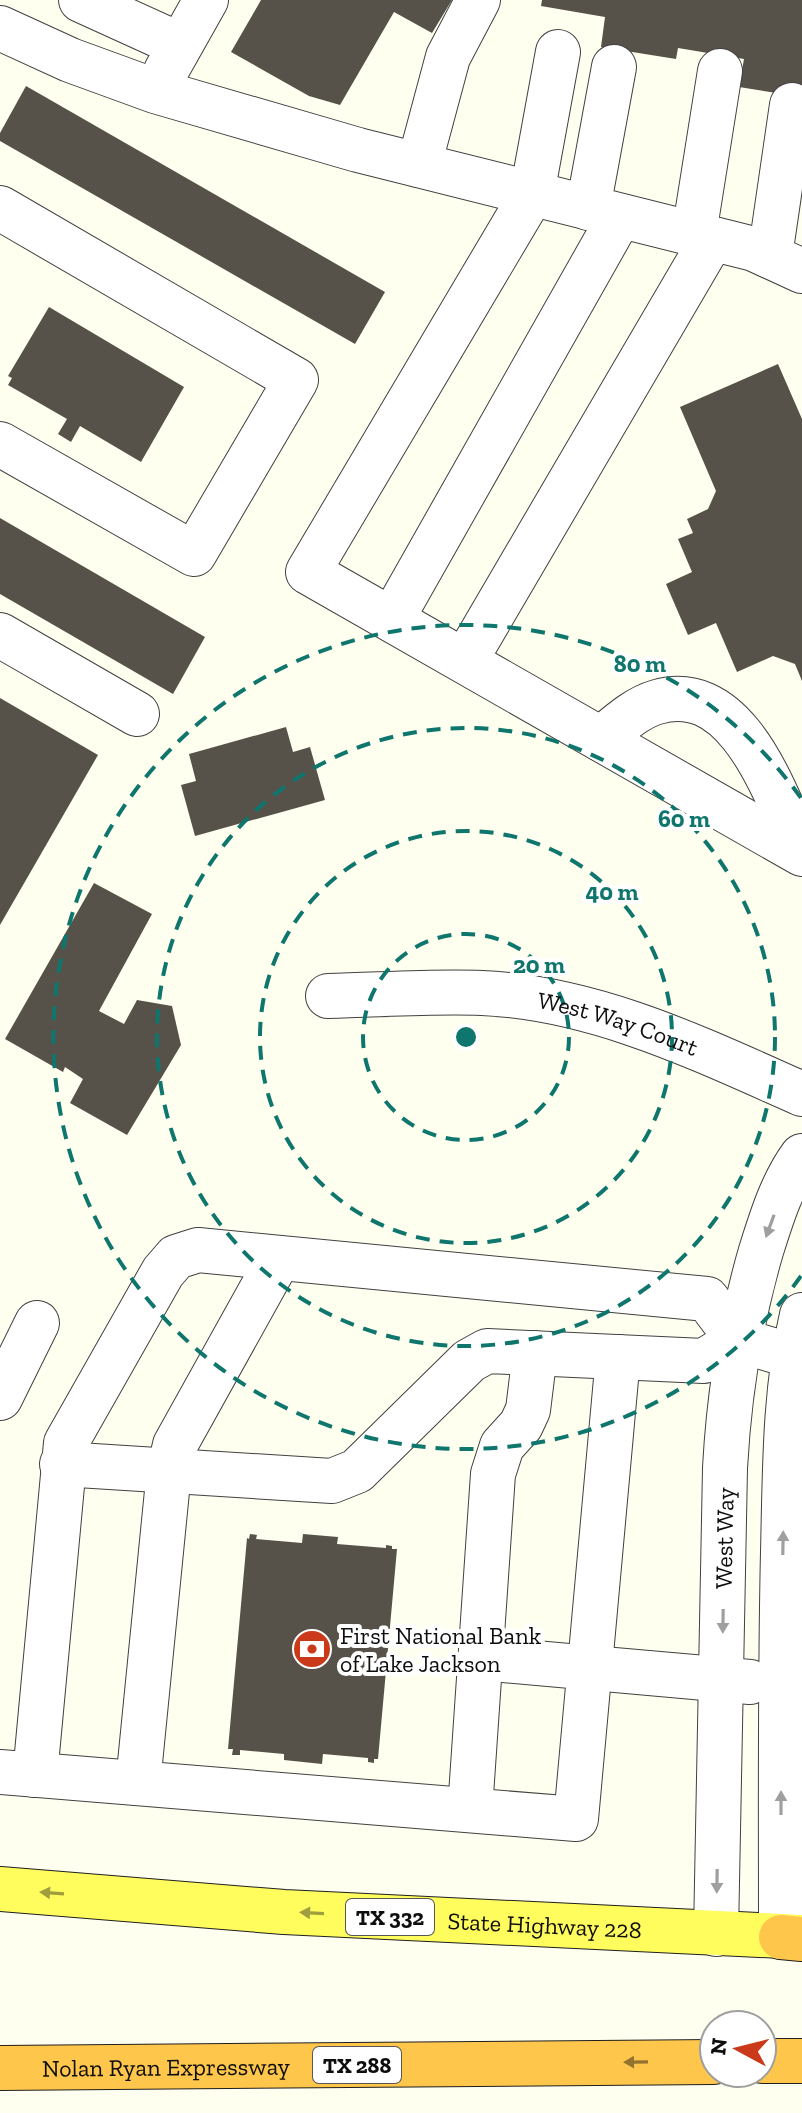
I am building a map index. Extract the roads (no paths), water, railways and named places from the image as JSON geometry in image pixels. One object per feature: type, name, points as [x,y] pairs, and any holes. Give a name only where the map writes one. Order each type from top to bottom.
[{"type":"highway","points":[[778,2061],[802,2061]]},
{"type":"highway","name":"Nolan Ryan Expressway","points":[[0,2068],[698,2062]]},
{"type":"main road","name":"State Highway 228","points":[[0,1889],[284,1912],[795,1938]]},
{"type":"street","points":[[155,91],[206,0]]},
{"type":"street","points":[[419,165],[448,57],[478,0]]},
{"type":"street","points":[[93,3],[180,45]]},
{"type":"street","points":[[0,28],[70,60],[155,91],[419,165],[703,236],[786,264],[792,105]]},
{"type":"street","points":[[558,52],[532,194],[308,572],[802,853]]},
{"type":"street","points":[[392,619],[604,212],[614,67]]},
{"type":"street","points":[[465,661],[703,236],[720,71]]},
{"type":"street","points":[[0,208],[296,380],[194,554],[0,444]]},
{"type":"street","points":[[0,635],[137,714]]},
{"type":"street","points":[[601,739],[629,716],[658,702],[684,700],[713,707],[739,729],[759,762],[802,853]]},
{"type":"street","name":"West Way Court","points":[[328,996],[483,993],[544,1001],[664,1033],[802,1094]]},
{"type":"street","name":"West Way","points":[[716,1934],[728,1407],[738,1340],[769,1226],[792,1169],[802,1156]]},
{"type":"street","points":[[618,1357],[576,1819],[17,1773],[66,1443],[163,1272],[176,1257],[198,1250],[707,1299],[738,1340]]},
{"type":"street","points":[[138,1783],[169,1471],[175,1445],[279,1258]]},
{"type":"street","points":[[0,1398],[37,1323]]},
{"type":"street","points":[[62,1464],[332,1481],[357,1471],[469,1361],[487,1351],[704,1361],[738,1340],[797,1336],[792,1613],[781,1683],[792,1743],[795,1938]]},
{"type":"street","points":[[470,1810],[493,1474],[502,1446],[521,1425],[528,1410],[535,1353]]},
{"type":"street","points":[[480,1658],[781,1683]]},
{"type":"place","name":"First National Bank of Lake Jackson","points":[[312,1649]]}]
